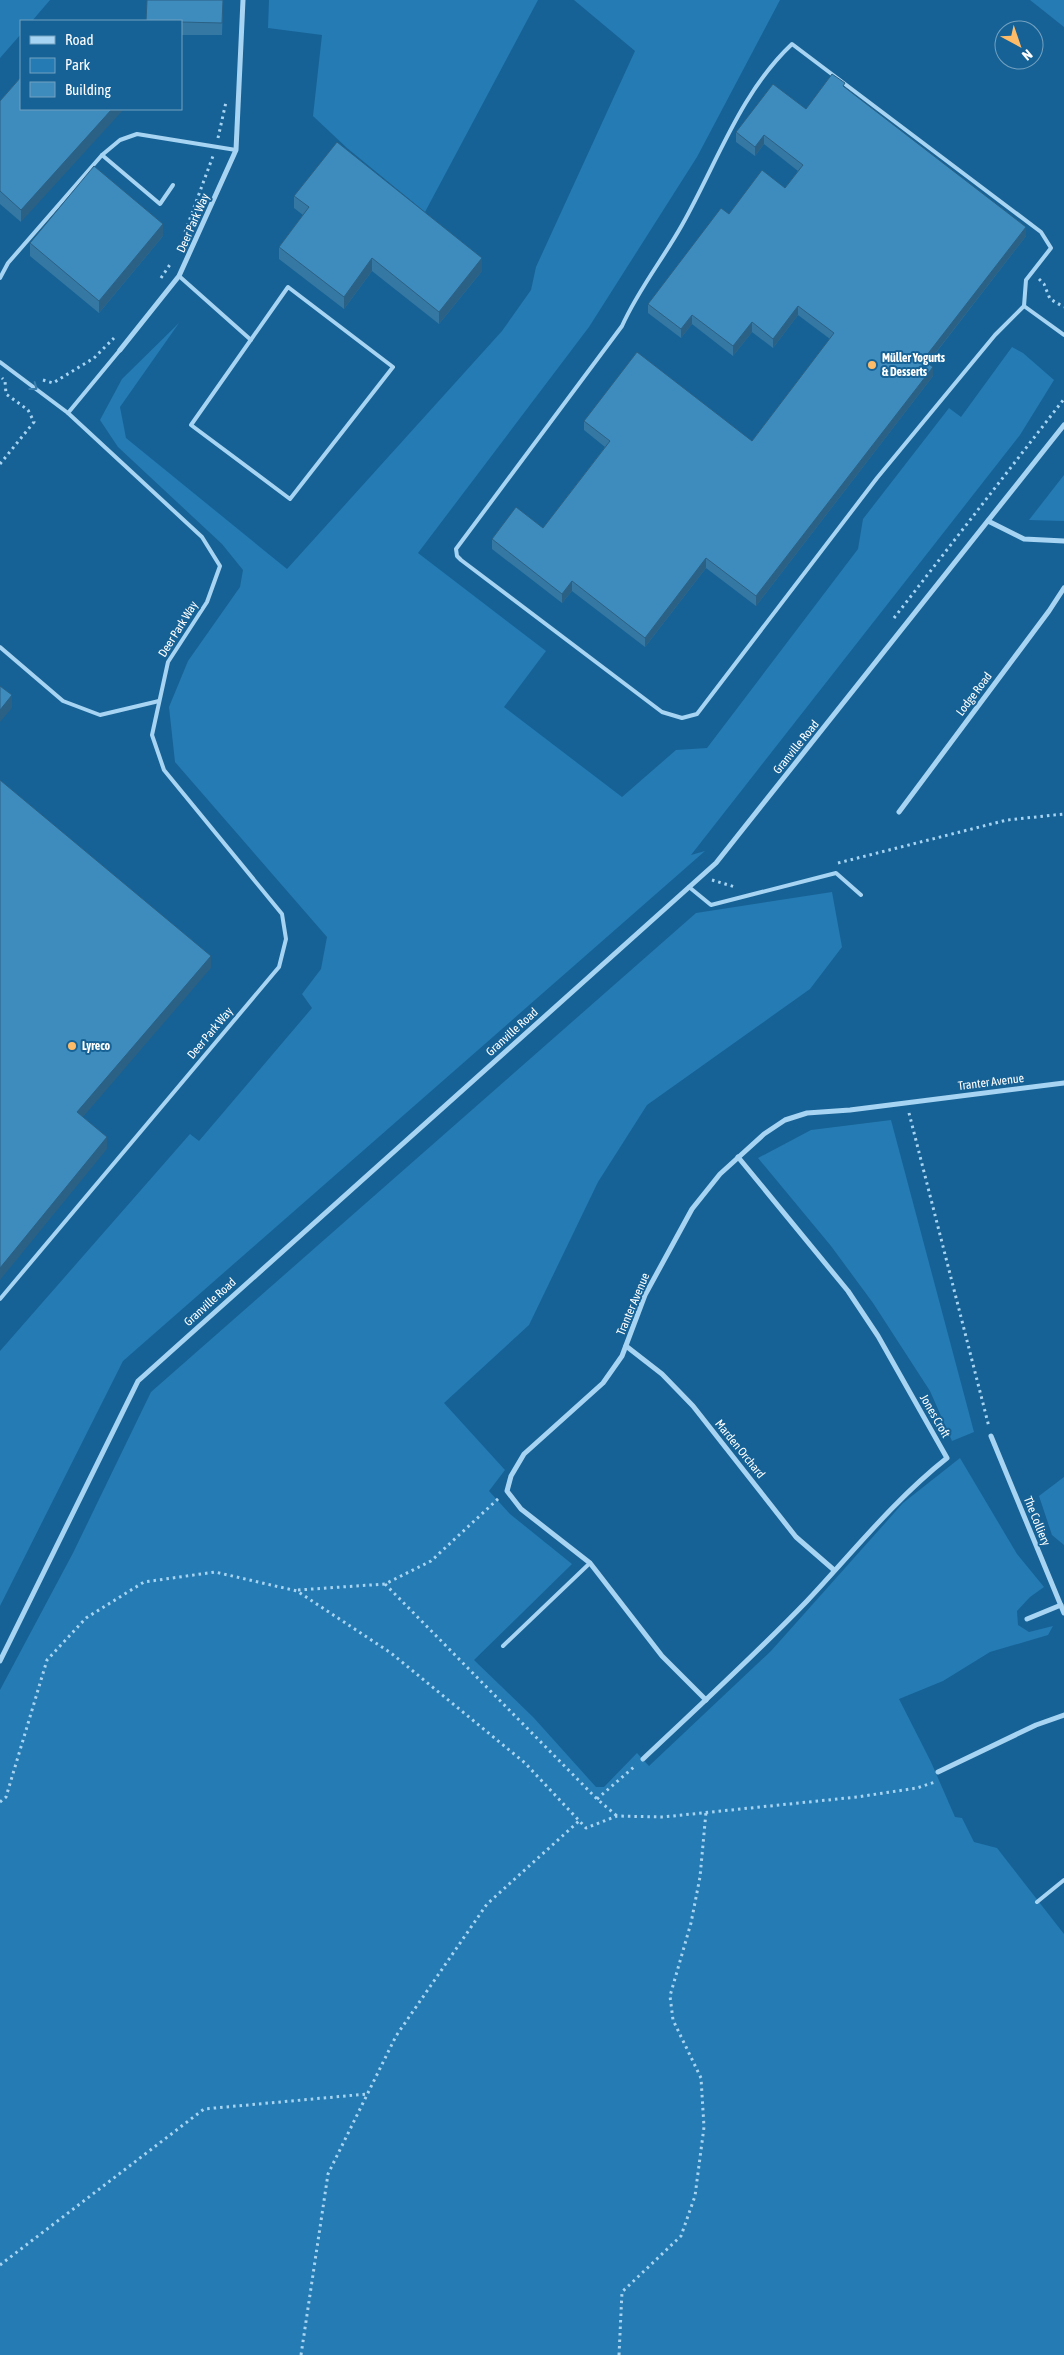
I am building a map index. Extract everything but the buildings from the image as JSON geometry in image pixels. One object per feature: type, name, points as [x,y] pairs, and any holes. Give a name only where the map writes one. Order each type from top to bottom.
[{"type":"street","name":"Deer Park Way","points":[[120,350],[180,276],[236,150],[243,0]]},
{"type":"street","name":"Granville Road","points":[[0,1661],[138,1381],[690,887],[722,855],[1064,425]]},
{"type":"street","points":[[988,521],[1024,539],[1064,540]]},
{"type":"street","name":"Lodge Road","points":[[899,812],[1049,611],[1064,588]]},
{"type":"street","name":"Tranter Avenue","points":[[507,1491],[511,1476],[524,1454],[603,1383],[622,1356],[645,1295],[692,1209],[720,1174],[764,1134],[784,1120],[807,1113],[906,1103],[1064,1083]]},
{"type":"street","name":"Jones Croft","points":[[643,1759],[768,1641],[867,1532],[919,1480],[947,1458],[878,1336],[848,1291],[738,1157]]},
{"type":"street","name":"Marden Orchard","points":[[626,1346],[662,1374],[693,1406],[796,1537],[834,1570]]},
{"type":"street","name":"The Colliery","points":[[991,1436],[1064,1613]]},
{"type":"street","points":[[507,1491],[521,1509],[590,1563],[662,1656],[706,1700]]},
{"type":"street","points":[[1027,1619],[1061,1605]]},
{"type":"street","points":[[938,1772],[1036,1725],[1064,1715]]},
{"type":"lane","points":[[792,44],[1041,232],[1051,248],[1026,280],[1024,306],[995,335],[877,478],[697,714],[682,718],[662,712],[457,556],[456,549],[622,326],[631,306],[681,227],[738,114],[773,62],[792,44]]},
{"type":"lane","points":[[0,278],[8,263],[102,155],[116,143],[137,134],[236,150]]},
{"type":"lane","points":[[102,155],[160,204],[173,185]]},
{"type":"lane","points":[[180,276],[251,340]]},
{"type":"lane","points":[[288,287],[393,367],[290,499],[191,425],[251,340],[288,287]]},
{"type":"lane","points":[[1024,306],[1064,335]]},
{"type":"lane","name":"Deer Park Way","points":[[0,1299],[279,967],[286,939],[282,914],[164,770],[152,735],[168,662],[207,602],[220,566],[202,537],[68,413],[120,350]]},
{"type":"lane","points":[[0,362],[68,413]]},
{"type":"lane","points":[[0,647],[63,702],[100,715],[159,701]]},
{"type":"lane","points":[[690,887],[711,905],[836,873],[861,895]]},
{"type":"lane","points":[[503,1646],[590,1563]]},
{"type":"lane","points":[[1037,1902],[1064,1880]]},
{"type":"path","points":[[182,240],[216,147],[226,100]]},
{"type":"path","points":[[156,285],[175,255]]},
{"type":"path","points":[[1031,273],[1044,284],[1050,299],[1064,307]]},
{"type":"path","points":[[38,378],[53,383],[94,358],[119,332]]},
{"type":"path","points":[[0,376],[5,381],[6,394],[28,410],[34,422],[0,464]]},
{"type":"path","points":[[892,620],[1064,399]]},
{"type":"path","points":[[832,865],[1007,820],[1064,814]]},
{"type":"path","points":[[700,877],[734,887],[743,886]]},
{"type":"path","points":[[906,1103],[991,1436]]},
{"type":"path","points":[[0,1802],[6,1797],[47,1660],[86,1618],[144,1582],[215,1572],[297,1591],[385,1584],[431,1560],[507,1491]]},
{"type":"path","points":[[385,1584],[597,1799],[617,1816]]},
{"type":"path","points":[[297,1591],[391,1653],[525,1763],[586,1828],[617,1816],[663,1817],[857,1798],[917,1788],[940,1780],[938,1772]]},
{"type":"path","points":[[597,1799],[643,1759]]},
{"type":"path","points":[[619,2355],[622,2292],[681,2236],[696,2196],[704,2127],[701,2078],[673,2020],[670,1996],[696,1896],[706,1812]]},
{"type":"path","points":[[301,2355],[328,2174],[396,2036],[487,1904],[579,1821]]},
{"type":"path","points":[[0,2265],[204,2109],[367,2094]]},
{"type":"green space","points":[[0,0],[50,0],[33,20],[20,20],[20,35],[0,58]]},
{"type":"green space","points":[[269,0],[538,0],[425,212],[347,148],[313,116],[322,35],[268,28]]},
{"type":"green space","points":[[574,0],[780,0],[697,157],[589,327],[418,553],[546,651],[504,707],[622,797],[676,750],[707,748],[858,549],[863,519],[949,408],[961,417],[1012,347],[1023,353],[1054,380],[1020,435],[691,855],[705,851],[123,1361],[0,1606],[0,1351],[190,1134],[199,1141],[312,1008],[302,994],[321,969],[327,937],[175,762],[169,707],[188,661],[240,587],[243,570],[222,544],[118,447],[100,420],[122,379],[179,323],[120,407],[126,438],[287,569],[502,331],[531,290],[536,267],[635,51]]},
{"type":"green space","points":[[1030,0],[1064,0],[1064,27]]},
{"type":"green space","points":[[1064,475],[1064,521],[1029,520]]},
{"type":"green space","points":[[832,892],[842,947],[810,989],[647,1105],[598,1182],[529,1325],[444,1403],[505,1470],[489,1491],[510,1514],[572,1564],[474,1660],[534,1718],[596,1787],[604,1787],[637,1753],[649,1766],[771,1651],[903,1503],[960,1458],[1017,1554],[1044,1587],[1030,1597],[1017,1611],[1018,1625],[1029,1632],[1053,1626],[1048,1635],[990,1652],[943,1681],[899,1699],[931,1762],[955,1817],[962,1818],[974,1842],[997,1848],[1064,1934],[1064,2355],[0,2355],[0,1690],[73,1553],[151,1392],[696,913]]},
{"type":"green space","points":[[891,1120],[974,1432],[952,1441],[930,1391],[873,1303],[831,1246],[758,1158],[811,1130]]},
{"type":"green space","points":[[1064,1477],[1064,1545],[1052,1535],[1039,1496]]},
{"type":"place","name":"Müller Yogurts & Desserts","points":[[872,365]]},
{"type":"place","name":"Lyreco","points":[[72,1046]]}]
